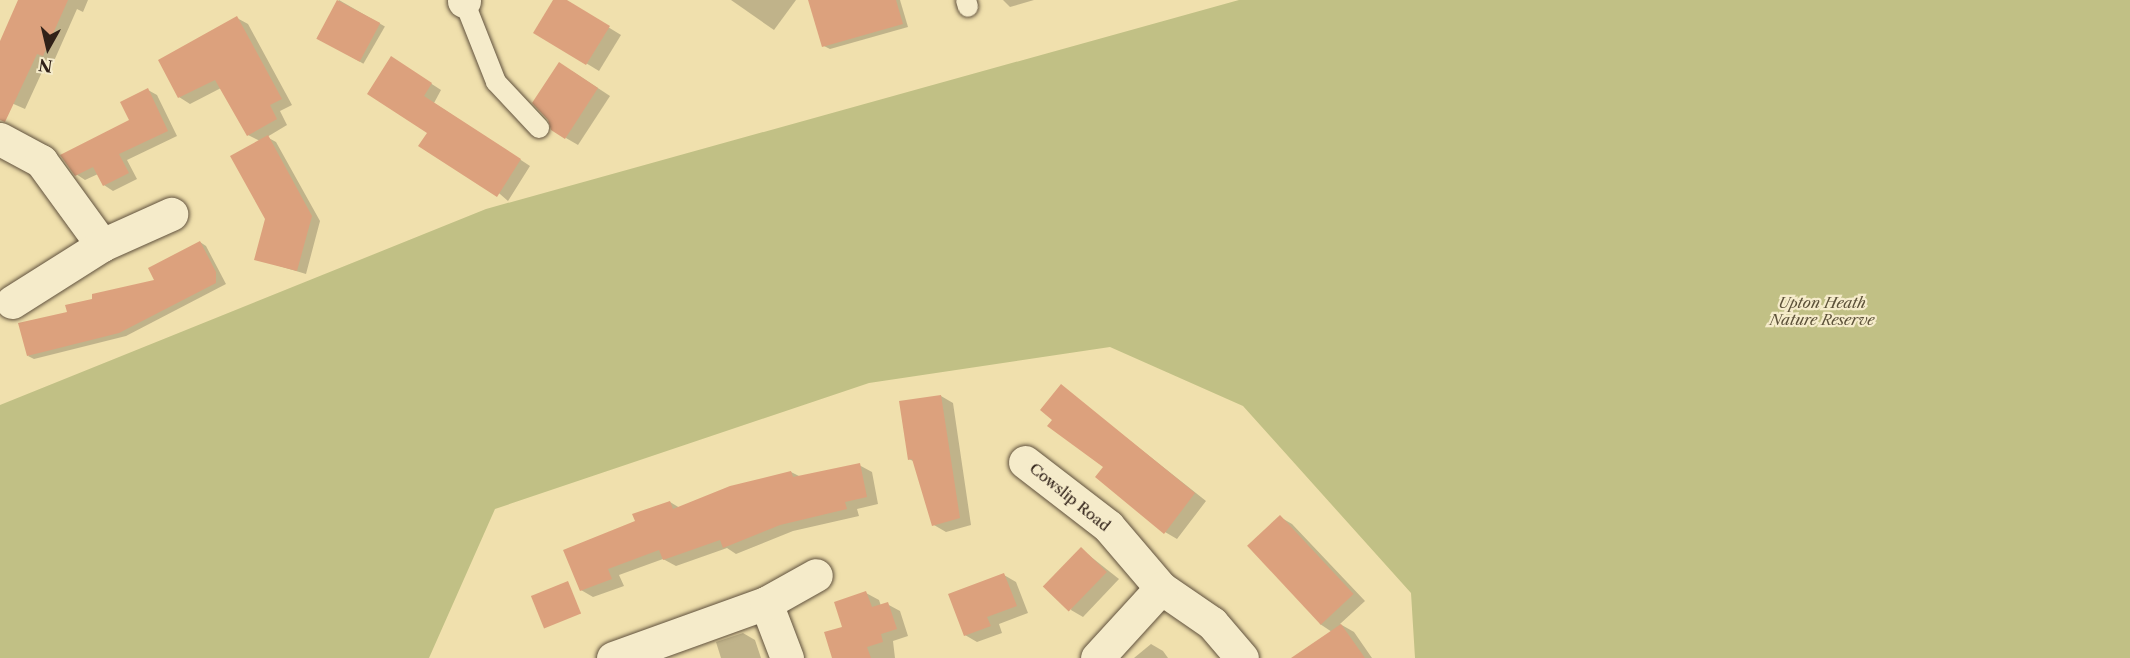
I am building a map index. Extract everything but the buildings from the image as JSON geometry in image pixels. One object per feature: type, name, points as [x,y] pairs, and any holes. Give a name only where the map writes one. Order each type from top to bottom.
[{"type":"street","points":[[0,139],[41,160],[102,245]]},
{"type":"street","points":[[12,302],[102,245],[171,214]]},
{"type":"street","name":"Cowslip Road","points":[[1025,462],[1108,526],[1161,588],[1212,623],[1242,658]]},
{"type":"street","points":[[614,658],[766,603],[816,575]]},
{"type":"street","points":[[1097,658],[1161,588]]},
{"type":"street","points":[[766,603],[787,658]]},
{"type":"lane","points":[[464,1],[496,82],[539,128]]},
{"type":"green space","name":"Upton Heath Nature Reserve","points":[[1239,0],[2130,0],[2130,658],[1415,658],[1411,593],[1243,406],[1110,347],[869,383],[495,509],[429,658],[0,658],[0,405],[486,209]]}]
